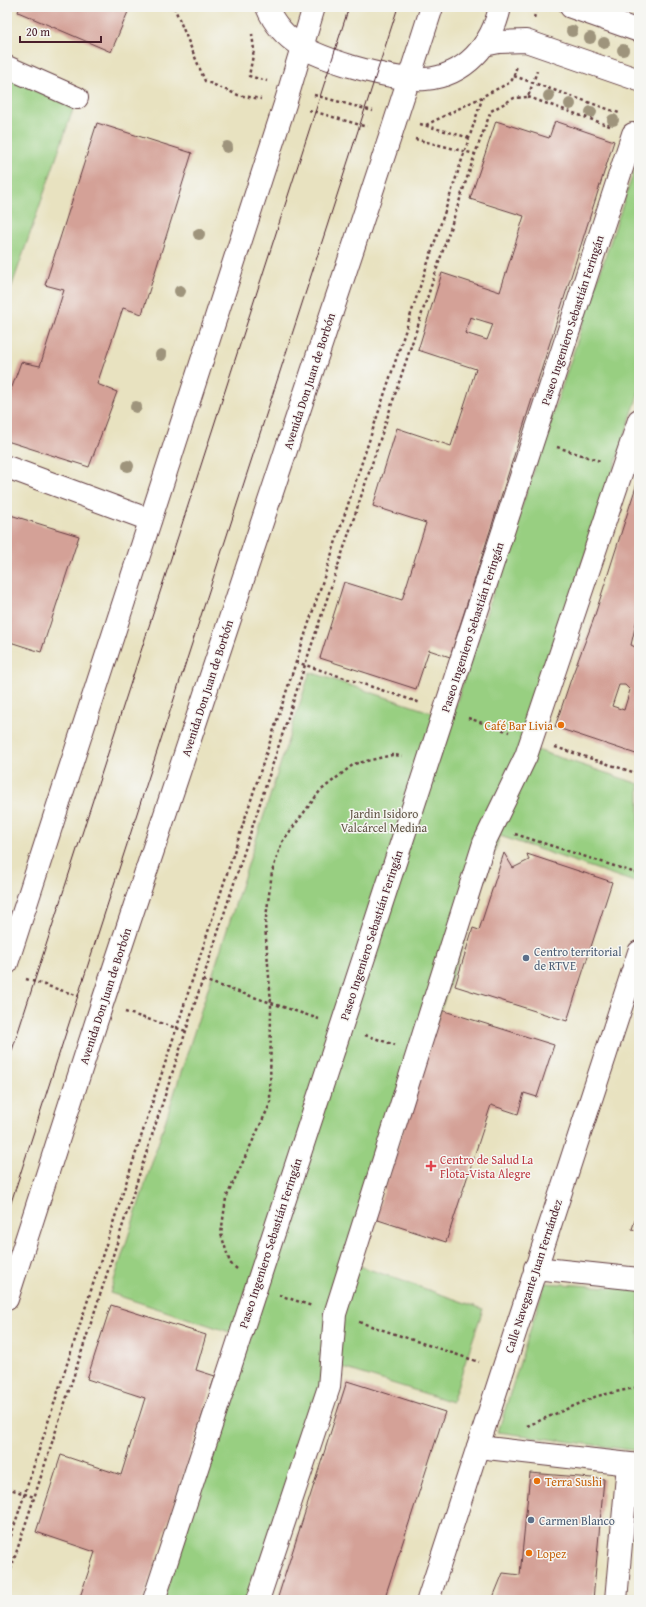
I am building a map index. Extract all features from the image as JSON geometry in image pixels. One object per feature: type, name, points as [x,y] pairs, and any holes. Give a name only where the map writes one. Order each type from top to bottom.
[{"type":"street","points":[[267,7],[272,20],[282,31],[301,47],[332,60],[369,71],[424,79],[437,77],[466,65],[484,45],[496,25],[500,7]]},
{"type":"street","points":[[7,963],[10,939],[150,520],[287,96],[314,7]]},
{"type":"street","name":"Avenida Don Juan de Borbón","points":[[7,1299],[102,1004],[394,126],[432,7]]},
{"type":"street","points":[[571,7],[639,31]]},
{"type":"street","points":[[484,45],[499,42],[536,44],[639,80]]},
{"type":"street","points":[[7,67],[77,98]]},
{"type":"street","name":"Paseo Ingeniero Sebastián Feringán","points":[[154,1600],[633,134]]},
{"type":"street","points":[[258,1600],[329,1387],[335,1314],[484,843],[526,756],[639,420]]},
{"type":"street","points":[[7,467],[150,520]]},
{"type":"street","name":"Calle Navegante Juan Fernández","points":[[428,1600],[639,952]]},
{"type":"street","points":[[535,1268],[639,1279]]},
{"type":"street","points":[[478,1447],[633,1464],[616,1600]]},
{"type":"path","points":[[174,7],[205,81],[238,95],[287,96],[394,126],[426,126],[470,138]]},
{"type":"path","points":[[528,97],[534,82],[537,7]]},
{"type":"path","points":[[252,31],[254,50],[249,76],[287,96],[394,126],[475,154]]},
{"type":"path","points":[[426,126],[509,83],[536,44]]},
{"type":"path","points":[[514,76],[624,114]]},
{"type":"path","points":[[7,1548],[483,96]]},
{"type":"path","points":[[7,1581],[303,672],[475,154],[492,111],[514,98],[528,97],[633,134]]},
{"type":"path","points":[[533,439],[623,468]]},
{"type":"path","points":[[492,826],[639,874]]},
{"type":"path","points":[[203,980],[418,1052]]},
{"type":"path","points":[[527,1426],[597,1396],[639,1387]]},
{"type":"path","points":[[7,1488],[34,1497]]},
{"type":"green space","points":[[7,67],[77,98],[7,300]]},
{"type":"green space","name":"Jardin Isidoro Valcárcel Medina","points":[[639,156],[639,392],[522,745],[639,784],[639,878],[637,883],[500,836],[354,1264],[483,1309],[452,1402],[331,1364],[252,1600],[163,1600],[248,1338],[110,1293],[310,672],[451,719]]},
{"type":"green space","points":[[545,1283],[639,1289],[639,1451],[498,1432]]},
{"type":"building","points":[[20,7],[130,7],[111,52],[18,12]]},
{"type":"building","points":[[496,121],[549,138],[555,121],[614,141],[450,657],[429,650],[416,689],[320,658],[344,582],[402,600],[426,523],[373,506],[397,428],[451,446],[476,369],[418,350],[442,273],[500,292],[524,216],[470,199]],"holes":[[[470,317],[493,324],[487,340],[465,333]]]},
{"type":"building","points":[[97,123],[192,153],[142,314],[123,308],[97,384],[117,392],[89,467],[7,441],[7,401],[21,362],[40,366],[64,290],[45,285]]},
{"type":"building","points":[[639,477],[639,620],[637,619],[631,645],[639,649],[639,755],[555,727],[593,621]],"holes":[[[619,685],[625,685],[630,690],[624,710],[612,706]]]},
{"type":"building","points":[[7,514],[79,536],[41,652],[7,641]]},
{"type":"building","name":"Centro territorial de RTVE","points":[[504,853],[513,868],[529,860],[527,854],[612,882],[567,1021],[455,986],[473,928],[479,930]]},
{"type":"building","name":"Centro de Salud La Flota-Vista Alegre","points":[[441,1010],[554,1045],[537,1097],[524,1093],[518,1114],[491,1105],[446,1242],[375,1219]]},
{"type":"building","points":[[639,1208],[639,1231],[632,1229]]},
{"type":"building","points":[[111,1305],[206,1335],[196,1370],[215,1376],[143,1600],[79,1600],[95,1552],[36,1532],[61,1455],[121,1475],[145,1398],[87,1379]]},
{"type":"building","points":[[347,1381],[445,1412],[384,1600],[277,1600]]},
{"type":"building","points":[[530,1473],[604,1479],[593,1600],[492,1600],[503,1573],[520,1575]]},
{"type":"tram line","points":[[7,1066],[349,7]]},
{"type":"tram line","points":[[7,1215],[398,7]]},
{"type":"place","name":"Café Bar Livia","points":[[561,725]]},
{"type":"place","name":"Centro territorial de RTVE","points":[[526,958]]},
{"type":"place","name":"Centro de Salud La Flota-Vista Alegre","points":[[431,1166]]},
{"type":"place","name":"Terra Sushi","points":[[537,1481]]},
{"type":"place","name":"Carmen Blanco","points":[[531,1520]]},
{"type":"place","name":"Lopez","points":[[529,1553]]}]
